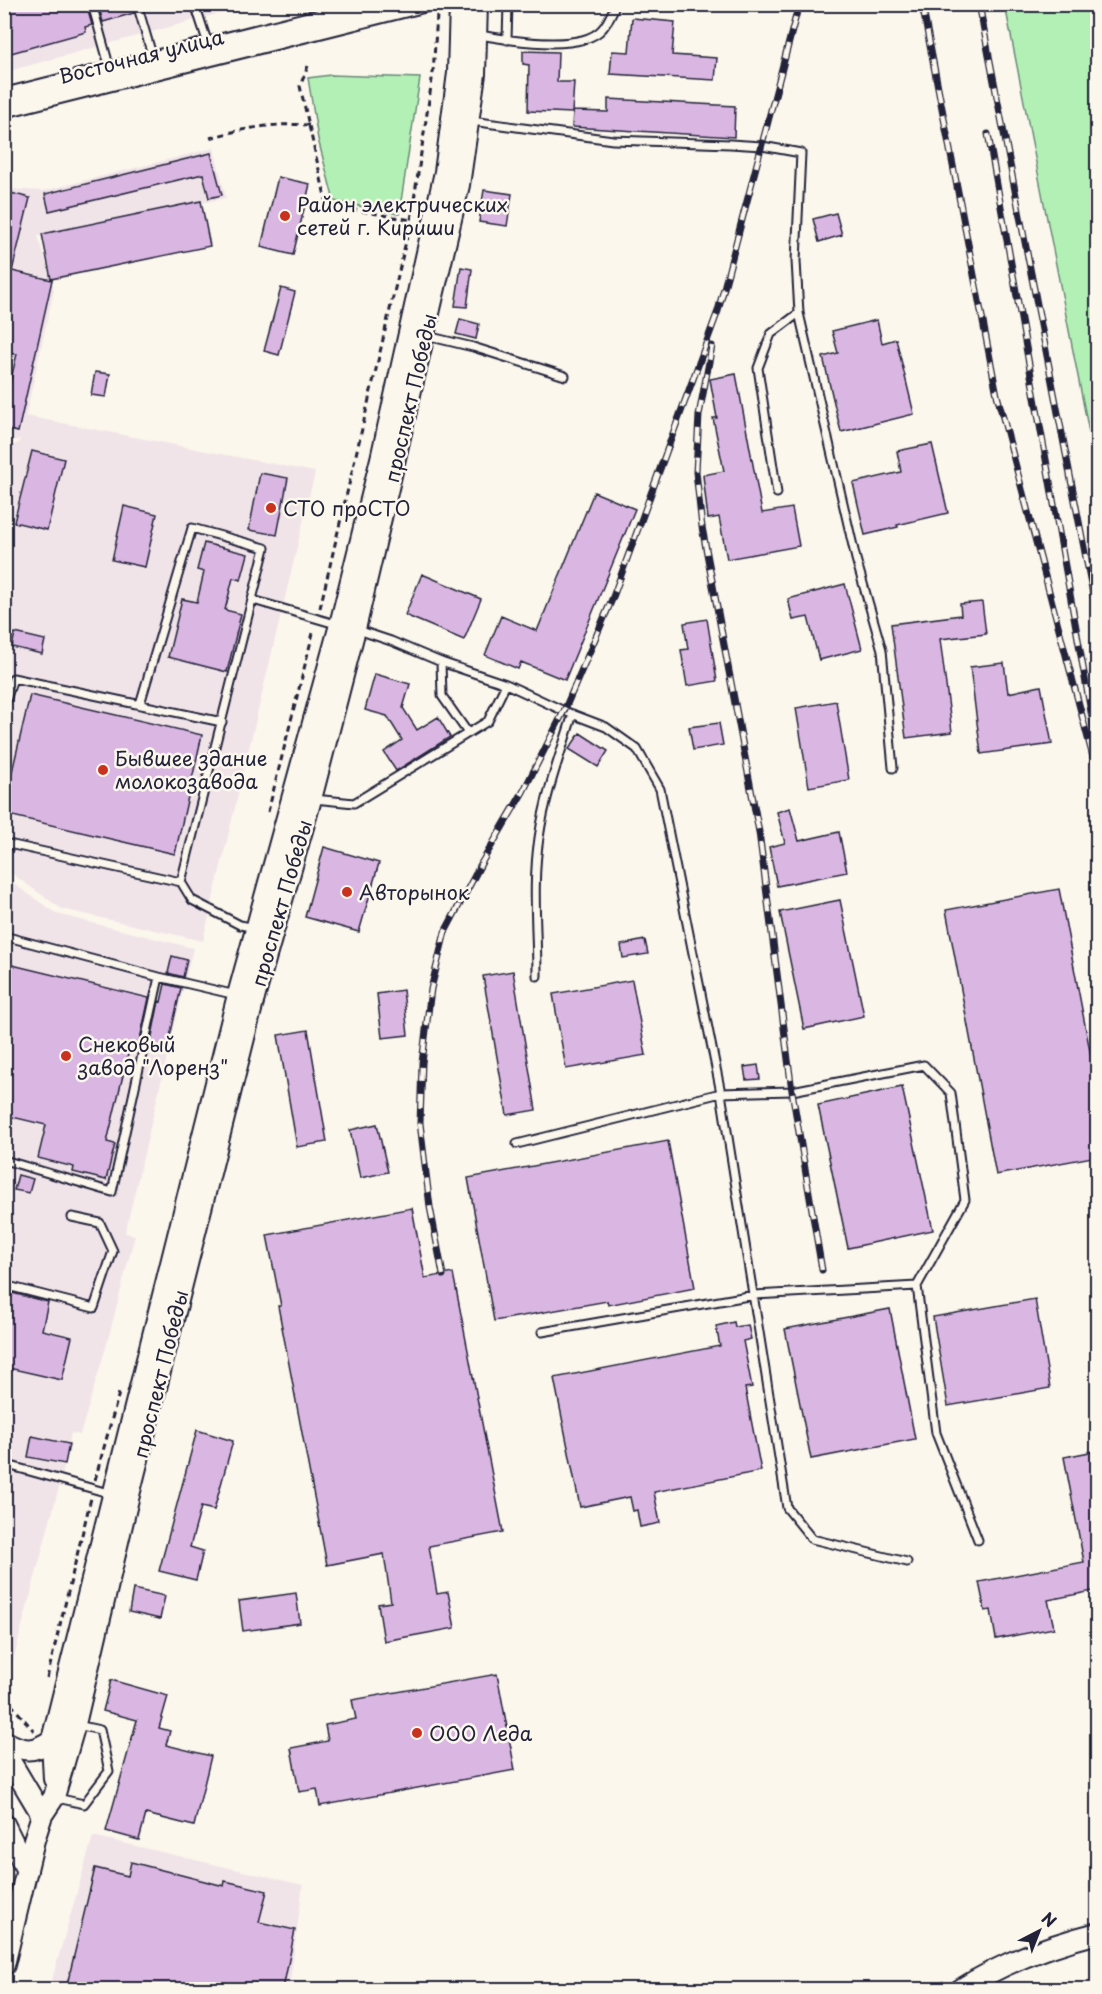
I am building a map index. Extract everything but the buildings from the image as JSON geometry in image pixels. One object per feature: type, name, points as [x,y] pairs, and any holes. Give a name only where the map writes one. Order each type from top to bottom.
[{"type":"main road","name":"проспект Победы","points":[[266,929],[311,799],[348,627],[418,333],[451,226],[465,149],[458,74],[460,4]]},
{"type":"main road","name":"проспект Победы","points":[[461,119],[477,34],[477,4]]},
{"type":"main road","name":"проспект Победы","points":[[54,1797],[52,1740],[121,1496],[246,997],[348,627]]},
{"type":"main road","name":"проспект Победы","points":[[4,1965],[42,1815],[54,1797],[75,1724],[121,1496]]},
{"type":"main road","points":[[4,1741],[16,1748],[29,1750],[41,1748],[52,1740]]},
{"type":"main road","points":[[4,1751],[42,1815]]},
{"type":"main road","points":[[4,1824],[27,1871]]},
{"type":"main road","points":[[960,1989],[998,1969],[1036,1953],[1098,1933]]},
{"type":"street","name":"Восточная улица","points":[[4,96],[370,4]]},
{"type":"street","name":"Восточная улица","points":[[4,111],[432,9]]},
{"type":"lane","points":[[92,4],[107,58]]},
{"type":"lane","points":[[137,4],[150,48]]},
{"type":"lane","points":[[195,4],[208,44]]},
{"type":"lane","points":[[507,40],[508,4]]},
{"type":"lane","points":[[477,34],[507,40],[545,43],[582,40],[602,30],[615,4]]},
{"type":"lane","points":[[461,119],[613,140],[762,146],[801,153],[796,261],[799,313],[856,559],[882,650],[893,768]]},
{"type":"lane","points":[[777,493],[758,368],[771,334],[799,313]]},
{"type":"lane","points":[[418,333],[473,347],[565,376]]},
{"type":"lane","points":[[140,704],[192,528],[265,548],[181,882],[192,900],[240,925],[266,929]]},
{"type":"lane","points":[[253,600],[391,641],[441,662],[506,684],[606,727],[636,749],[660,789],[721,1093],[787,1508],[812,1539],[907,1562]]},
{"type":"lane","points":[[441,662],[442,696],[468,733]]},
{"type":"lane","points":[[4,707],[13,678],[222,722]]},
{"type":"lane","points":[[311,799],[354,804],[488,721],[506,684]]},
{"type":"lane","points":[[537,976],[536,889],[539,840],[547,794],[573,714]]},
{"type":"lane","points":[[4,843],[181,882]]},
{"type":"lane","points":[[4,936],[159,977],[246,997]]},
{"type":"lane","points":[[4,1161],[112,1192],[159,977]]},
{"type":"lane","points":[[517,1144],[721,1093],[792,1091],[924,1065],[951,1093],[965,1200],[916,1286],[936,1433],[978,1540]]},
{"type":"lane","points":[[4,1285],[94,1308],[113,1251],[100,1223],[72,1217]]},
{"type":"lane","points":[[542,1332],[754,1295],[916,1286]]},
{"type":"lane","points":[[4,1464],[121,1496]]},
{"type":"lane","points":[[54,1797],[84,1804],[110,1771],[100,1730],[75,1724]]},
{"type":"path","points":[[268,812],[317,620],[411,220],[434,73],[432,9]]},
{"type":"path","points":[[308,66],[300,86],[327,205],[411,220]]},
{"type":"path","points":[[210,138],[282,124],[309,125]]},
{"type":"path","points":[[46,1685],[93,1487],[119,1391]]},
{"type":"path","points":[[4,1696],[34,1731],[37,1725]]},
{"type":"shaded area","points":[[5,5],[250,5],[5,72]]},
{"type":"shaded area","points":[[214,148],[226,198],[38,236],[54,290],[25,419],[26,416],[315,472],[203,941],[62,909],[5,869],[4,448],[19,443],[20,439],[5,443],[4,226],[13,189],[43,191]]},
{"type":"shaded area","points":[[4,877],[57,914],[193,948],[125,1233],[135,1235],[80,1435],[71,1433],[65,1464],[5,1691]]},
{"type":"shaded area","points":[[93,1836],[303,1885],[289,1989],[49,1990]]},
{"type":"green space","points":[[1005,5],[1097,5],[1097,473]]},
{"type":"green space","points":[[331,75],[420,78],[399,214],[334,201],[318,139],[308,78]]},
{"type":"railway","points":[[443,1275],[430,1207],[420,1123],[422,1063],[431,989],[445,932],[523,792],[564,711],[613,597],[718,311],[799,4]]},
{"type":"railway","points":[[922,4],[997,395],[1098,776]]},
{"type":"railway","points":[[979,4],[1098,620]]},
{"type":"railway","points":[[988,134],[1096,740]]},
{"type":"railway","points":[[712,346],[699,415],[696,472],[702,527],[759,832],[792,1091],[822,1270]]},
{"type":"place","name":"Район электрических сетей г. Кириши","points":[[285,216]]},
{"type":"place","name":"СТО проСТО","points":[[271,508]]},
{"type":"place","name":"Бывшее здание молокозавода","points":[[103,770]]},
{"type":"place","name":"Авторынок","points":[[347,892]]},
{"type":"place","name":"Снековый завод \"Лоренз\"","points":[[66,1056]]},
{"type":"place","name":"ООО Леда","points":[[417,1733]]}]
